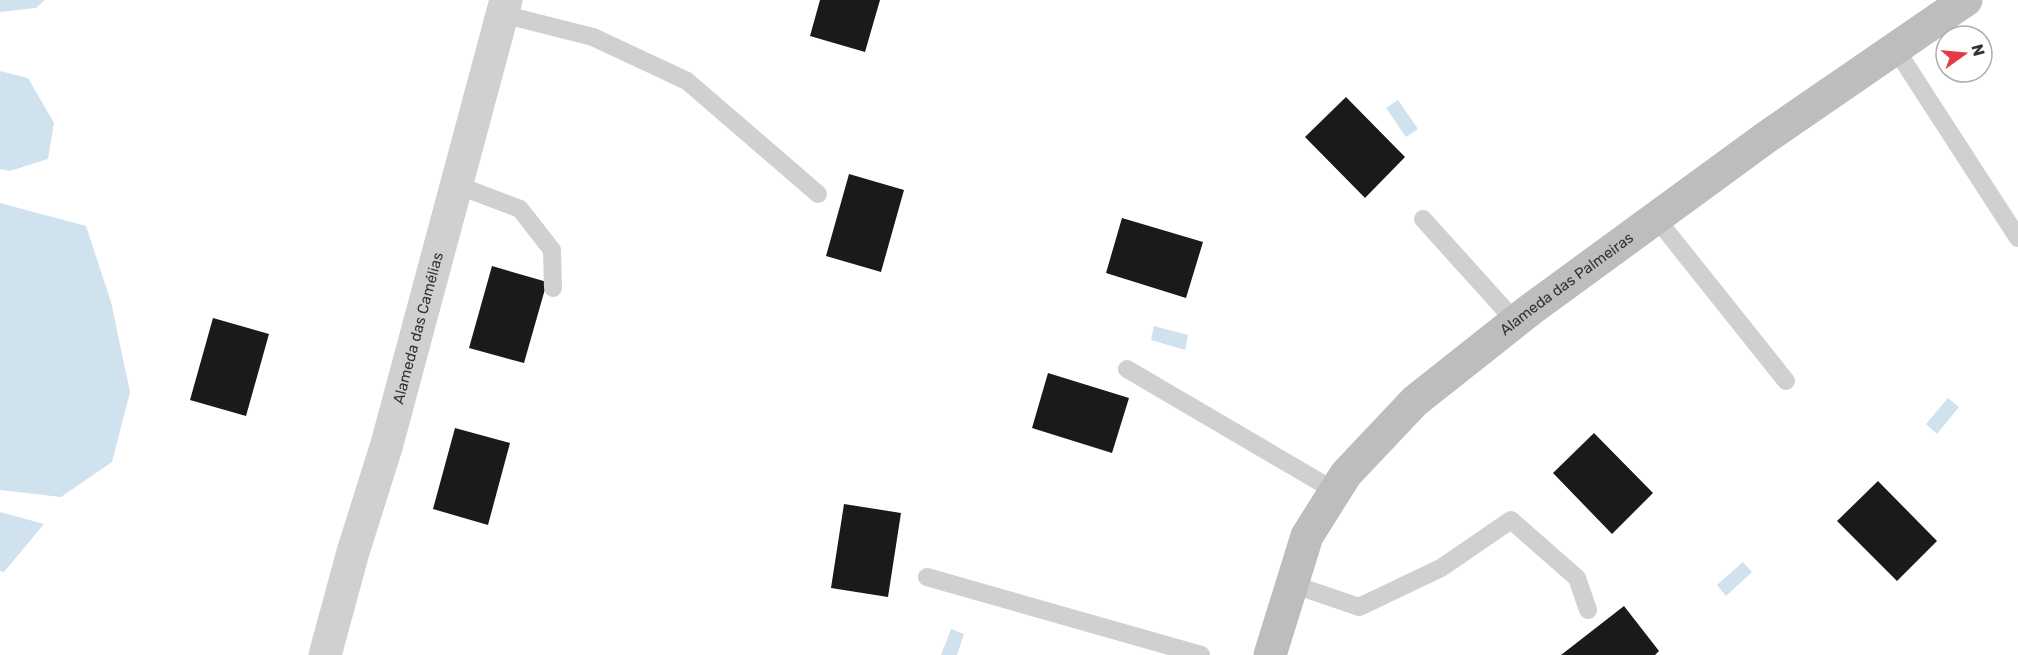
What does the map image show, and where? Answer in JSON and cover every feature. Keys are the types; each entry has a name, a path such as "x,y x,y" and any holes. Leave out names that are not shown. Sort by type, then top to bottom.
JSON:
{"street":[{"name":"Alameda das Palmeiras","path":"1270,655 1307,536 1346,474 1415,401 1515,321 1656,218 1966,0"},
{"name":"Alameda das Camélias","path":"325,655 353,552 387,444 504,7"}],"lane":[{"path":"504,7 592,37 687,81 818,194"},
{"path":"1895,48 2018,238"},
{"path":"457,185 520,209 552,250 553,288"},
{"path":"1656,218 1786,381"},
{"path":"1423,219 1515,321"},
{"path":"1127,369 1335,491"},
{"path":"1292,584 1359,607 1441,568 1510,520 1577,578 1588,610"},
{"path":"927,577 1201,655"}],"water":[{"path":"0,0 45,0 36,8 0,12"},
{"path":"0,71 28,78 54,123 48,159 10,171 0,169"},
{"path":"1398,100 1418,129 1406,137 1386,108"},
{"path":"0,203 86,226 111,302 130,392 112,462 61,497 0,490"},
{"path":"1154,326 1188,335 1185,350 1151,340"},
{"path":"1948,398 1959,407 1937,434 1926,424"},
{"path":"0,512 44,524 4,572 0,571"},
{"path":"1743,562 1752,572 1726,596 1717,585"},
{"path":"951,629 964,634 957,655 941,655"}],"building":[{"path":"820,0 880,0 865,52 810,36"},
{"path":"1346,97 1405,157 1365,198 1305,137"},
{"path":"849,174 904,190 881,272 826,256"},
{"path":"1122,218 1203,242 1186,298 1106,273"},
{"path":"492,266 547,282 524,363 469,348"},
{"path":"213,318 269,334 246,416 190,400"},
{"path":"1048,373 1129,398 1112,453 1032,428"},
{"path":"455,428 510,443 488,525 433,509"},
{"path":"1594,433 1653,493 1612,534 1553,473"},
{"path":"1878,481 1937,541 1897,581 1837,521"},
{"path":"844,504 901,513 888,597 831,588"},
{"path":"1624,606 1659,651 1655,655 1561,655"}]}
